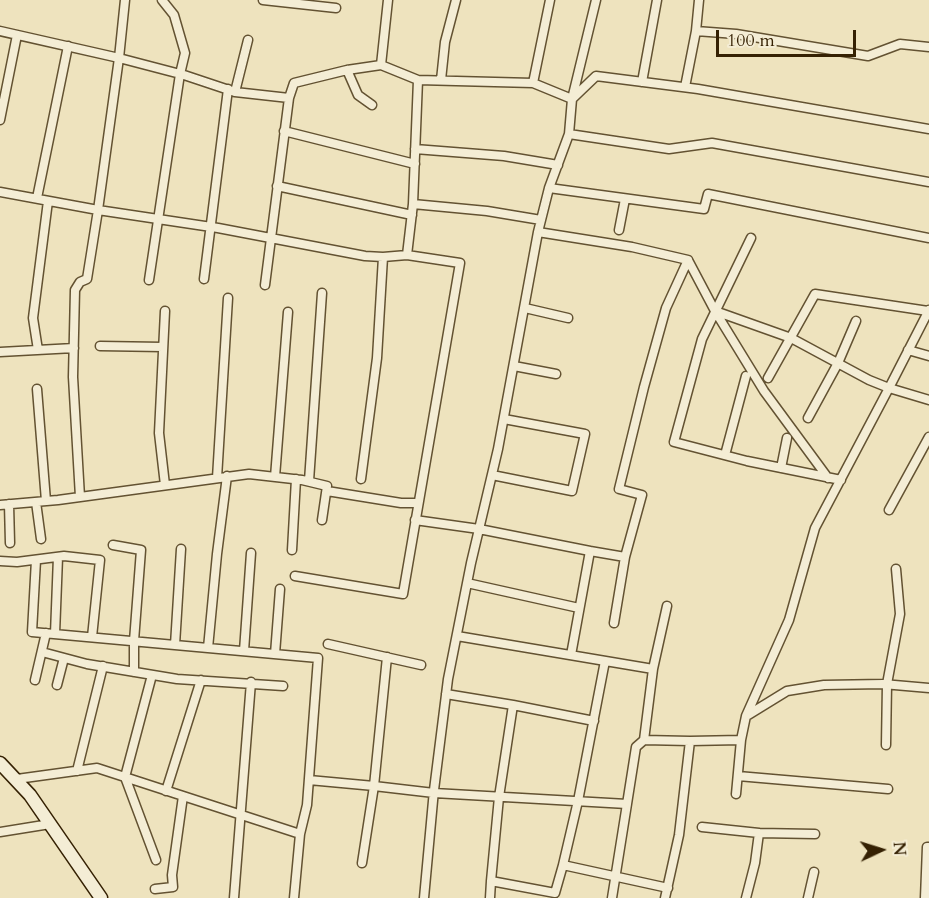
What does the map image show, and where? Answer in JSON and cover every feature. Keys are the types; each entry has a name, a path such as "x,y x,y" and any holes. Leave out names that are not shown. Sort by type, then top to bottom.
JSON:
{"main road":[{"path":"0,763 17,779 101,898"}],"street":[{"path":"80,497 73,377 75,290 80,282 87,279 119,58 125,0"},
{"path":"149,280 185,53 174,15 162,0"},
{"path":"263,0 336,8"},
{"path":"381,65 388,0"},
{"path":"441,80 445,42 456,0"},
{"path":"534,83 550,0"},
{"path":"424,898 446,694 467,583 504,419 538,232 549,188 569,134 572,99 596,0"},
{"path":"642,82 657,0"},
{"path":"685,87 696,31 699,0"},
{"path":"0,31 119,58 180,74 231,91 289,98"},
{"path":"696,31 736,34 868,56 900,44 929,47"},
{"path":"0,120 3,89 17,35"},
{"path":"204,279 231,91 248,39"},
{"path":"37,198 68,46"},
{"path":"265,285 284,131 289,98 294,83 347,70 381,65 418,80 534,83 572,99"},
{"path":"347,70 358,95 372,105"},
{"path":"572,99 596,76 685,87 929,129"},
{"path":"407,255 413,204 418,80"},
{"path":"284,131 415,164"},
{"path":"569,134 669,149 712,143 929,182"},
{"path":"415,149 504,156 558,165"},
{"path":"277,186 412,215"},
{"path":"549,188 704,209 708,194 929,238"},
{"path":"0,192 366,256 383,258 407,255 460,262 403,594 295,576"},
{"path":"619,230 625,199"},
{"path":"38,350 33,318 48,201"},
{"path":"413,204 487,211 541,220"},
{"path":"538,232 632,247 688,260 715,311 764,391 828,478"},
{"path":"751,238 702,339 674,442 841,480"},
{"path":"361,479 377,358 383,258"},
{"path":"614,623 625,557 642,495 619,489 666,308 688,260"},
{"path":"309,481 322,293"},
{"path":"736,794 741,740 746,716 789,620 815,528 929,310 815,294 768,378"},
{"path":"208,648 222,477 228,298"},
{"path":"525,308 568,318"},
{"path":"165,310 159,433 165,485"},
{"path":"715,311 791,338 869,380 929,400"},
{"path":"275,477 288,312"},
{"path":"808,418 838,363 856,321"},
{"path":"100,346 163,346"},
{"path":"0,352 74,348"},
{"path":"908,350 929,356"},
{"path":"514,366 556,374"},
{"path":"725,455 746,376"},
{"path":"37,389 46,501"},
{"path":"492,475 572,490 585,434 504,419"},
{"path":"889,510 929,437"},
{"path":"781,468 787,438"},
{"path":"10,543 5,505 249,474 309,481 327,486 322,520"},
{"path":"292,550 296,479"},
{"path":"327,491 418,503"},
{"path":"36,502 42,539"},
{"path":"415,520 625,557"},
{"path":"113,545 141,550 134,672"},
{"path":"175,645 181,549"},
{"path":"571,655 590,551"},
{"path":"244,651 251,553"},
{"path":"0,561 17,562 57,557 100,560 92,638"},
{"path":"35,680 42,652 50,634 57,557"},
{"path":"36,560 32,632 318,658 307,805 300,834 294,898"},
{"path":"886,745 887,684 900,615 896,569"},
{"path":"467,583 579,608"},
{"path":"275,654 280,589"},
{"path":"612,898 636,747 644,740 653,669 667,606"},
{"path":"457,636 653,669"},
{"path":"328,644 421,664"},
{"path":"42,652 152,675 283,686"},
{"path":"362,863 374,786 387,657"},
{"path":"57,685 64,658"},
{"path":"491,881 554,896 578,801 605,661"},
{"path":"77,771 103,666"},
{"path":"152,675 125,777 156,860"},
{"path":"166,791 201,680"},
{"path":"234,898 251,682"},
{"path":"746,716 787,691 824,685 887,684 929,688"},
{"path":"446,694 594,721"},
{"path":"490,898 499,797 513,705"},
{"path":"644,740 741,740"},
{"path":"665,898 679,835 690,741"},
{"path":"17,779 97,768 300,834"},
{"path":"738,776 888,789"},
{"path":"309,780 434,793 627,804"},
{"path":"155,889 173,887 172,875 183,796"},
{"path":"0,832 50,824"},
{"path":"702,827 759,833 815,834"},
{"path":"746,898 755,863 759,833"},
{"path":"925,898 927,847 929,847"},
{"path":"563,865 668,888"},
{"path":"808,898 814,872"}]}
